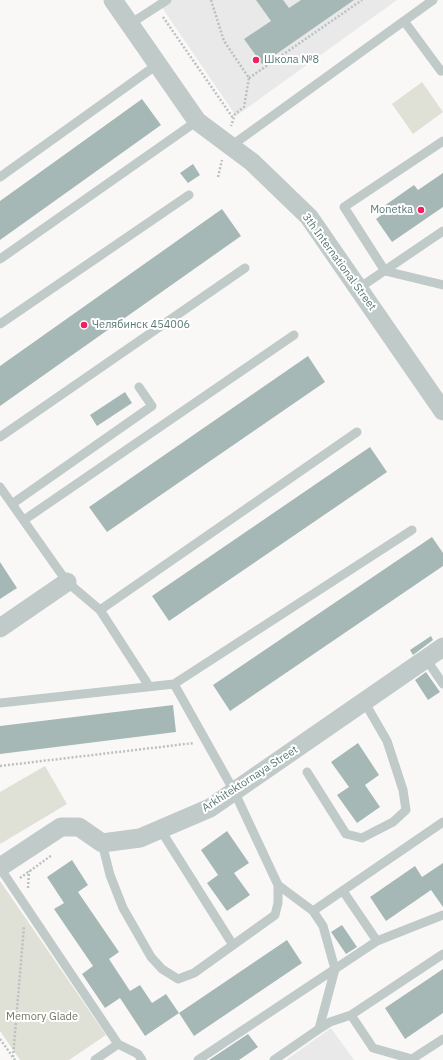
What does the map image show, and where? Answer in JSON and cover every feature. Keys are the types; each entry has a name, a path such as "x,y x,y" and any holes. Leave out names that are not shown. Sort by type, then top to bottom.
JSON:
{"street":[{"name":"3th International Street","path":"113,0 198,121 252,162 310,217 443,411"},
{"path":"0,628 67,582"},
{"name":"Arkhitektornaya Street","path":"102,843 140,838 210,808 365,703 443,647"},
{"path":"0,867 61,827 79,827 102,843"}],"lane":[{"path":"130,24 167,0"},
{"path":"231,146 433,0"},
{"path":"404,21 441,71 443,70"},
{"path":"0,177 158,64"},
{"path":"0,258 198,121"},
{"path":"443,141 344,207 385,270 443,285"},
{"path":"0,324 189,195"},
{"path":"359,288 443,231"},
{"path":"0,437 245,268"},
{"path":"24,520 294,335"},
{"path":"12,504 152,406 139,387"},
{"path":"100,610 357,432"},
{"path":"0,487 67,582 100,610 150,686"},
{"path":"0,703 174,684 412,530"},
{"path":"426,659 443,684"},
{"path":"102,843 110,875 123,908 151,957 162,969 178,979 194,973 274,915 278,903 278,885 234,791 174,684"},
{"path":"307,772 346,834 362,838 393,822 406,810 403,790 386,741 365,703"},
{"path":"313,911 443,822"},
{"path":"160,829 233,945"},
{"path":"0,867 10,885 118,1044 138,1054 142,1060"},
{"path":"278,885 313,911 323,926 335,969 320,1029"},
{"path":"343,891 377,941"},
{"path":"198,1060 377,941 443,915"},
{"path":"274,1060 330,1022 351,1015 443,954"},
{"path":"351,1015 373,1048 412,1059 443,1040"},
{"path":"95,1060 118,1044"}],"path":[{"path":"211,0 224,41 249,78 362,0"},
{"path":"156,7 233,118"},
{"path":"0,766 207,742"},
{"path":"10,885 54,854"},
{"path":"14,1059 29,871"},
{"path":"0,1039 14,1059"}],"shaded area":[{"name":"Школа №8","path":"157,0 397,0 236,116"},
{"path":"331,1028 354,1060 286,1060"}],"green space":[{"path":"422,82 443,112 413,134 392,104"},
{"path":"45,766 67,804 0,844 0,792"},
{"name":"Memory Glade","path":"0,881 106,1035 69,1060 20,1060 0,1031"}],"building":[{"path":"256,0 283,0 289,8 301,0 354,0 262,64 244,39 271,21"},
{"path":"142,99 161,125 0,240 0,201"},
{"path":"193,164 200,175 188,183 180,173"},
{"path":"443,173 443,207 392,242 376,219 387,211 384,206 414,185 418,190"},
{"path":"222,209 241,236 0,406 0,366"},
{"path":"308,356 325,382 107,532 89,507"},
{"path":"125,392 132,403 97,426 90,415"},
{"path":"370,447 387,472 169,621 152,596"},
{"path":"432,537 443,553 443,566 230,711 213,685"},
{"path":"0,562 17,588 0,599"},
{"path":"431,636 433,640 413,655 410,650"},
{"path":"426,672 440,692 428,700 415,680"},
{"path":"173,705 176,732 0,754 0,726"},
{"path":"358,743 379,775 365,785 380,807 357,823 337,795 349,787 331,762"},
{"path":"227,831 249,863 234,873 250,895 227,911 207,883 218,875 201,850"},
{"path":"72,860 88,885 78,892 119,952 109,959 130,991 140,985 152,1003 166,994 179,1013 145,1036 120,998 105,1008 82,974 93,966 54,909 64,903 47,877"},
{"path":"443,863 443,907 431,890 386,921 370,897 415,866 422,877"},
{"path":"342,925 357,947 346,954 331,932"},
{"path":"287,940 302,963 194,1036 179,1013"},
{"path":"443,969 443,1013 405,1039 385,1008"},
{"path":"248,1034 258,1047 239,1060 209,1060"}],"place":[{"name":"Школа №8","path":"256,60"},
{"name":"Monetka","path":"421,210"},
{"name":"Челябинск 454006","path":"84,325"}]}
